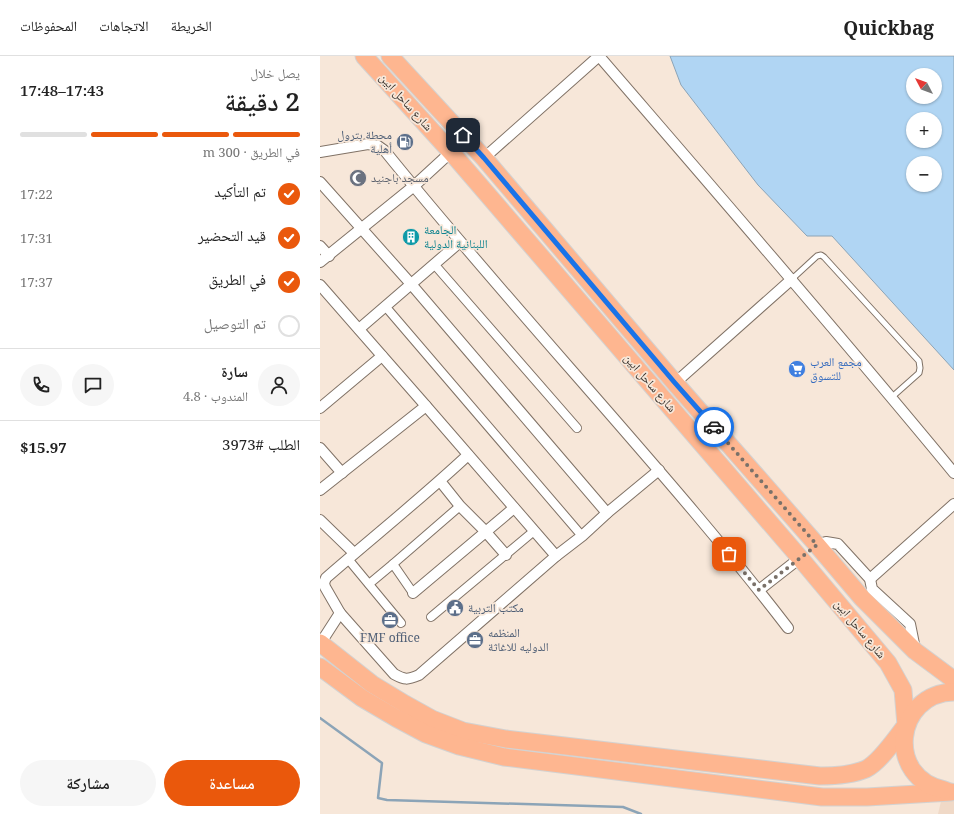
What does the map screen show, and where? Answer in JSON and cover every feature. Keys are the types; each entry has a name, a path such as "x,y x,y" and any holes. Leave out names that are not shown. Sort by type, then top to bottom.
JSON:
{"highway":[{"name":"شارع ساحل ابين","path":"364,56 451,152 800,558 888,663 903,690 906,726"},
{"name":"شارع ساحل ابين","path":"390,56 484,158 675,383 862,598 915,650 954,680"},
{"path":"800,558 817,545"},
{"path":"320,644 372,684 405,704 432,719 464,731 506,739 820,776 836,776 853,773 866,768 878,760 906,726 913,712 924,702 938,695 954,692"},
{"path":"320,667 362,698 426,734 459,746 504,757 822,797 953,791"},
{"path":"906,726 904,748 912,770 923,781 936,789 953,791"}],"street":[{"path":"484,158 599,56 792,279 954,473"},
{"path":"320,152 368,144 378,146 385,151 460,242 659,470 759,590 788,628"},
{"path":"320,262 414,186 451,152"},
{"path":"320,182 411,284 608,513"},
{"path":"359,329 460,242"},
{"path":"320,246 328,256"},
{"path":"434,264 577,428"},
{"path":"675,383 792,279"},
{"path":"320,285 556,556"},
{"path":"385,306 582,536"},
{"path":"320,408 382,356"},
{"path":"320,490 426,406"},
{"path":"320,448 342,473"},
{"path":"468,456 326,578 324,583 340,613 394,674 409,680 419,675 556,556 582,536 659,470"},
{"path":"440,481 460,506 506,555"},
{"path":"870,579 954,504"},
{"path":"369,584 460,506"},
{"path":"393,564 413,593 514,508"},
{"path":"320,520 351,556 369,584 401,624"},
{"path":"431,617 534,531"},
{"path":"817,545 826,542 838,544 870,579 872,589 910,624 915,650"},
{"path":"759,590 800,558"},
{"path":"320,644 340,613"}],"lane":[{"path":"792,279 817,256 820,255 824,257 919,361 919,373 892,397"}],"shaded area":[{"path":"943,793 954,795 954,814 938,814"}],"water":[{"path":"670,56 954,56 954,370 832,236 807,236 758,185 681,85"}],"waterway":[{"path":"320,718 382,763 378,798 387,800 623,807 641,814"}],"way so far":[{"path":"714,427 817,545 759,590 729,554"}],"place":[{"name":"محطة بترول أهلية","path":"405,142"},
{"name":"مسجد باجنيد","path":"358,178"},
{"name":"الجامعة اللبنانية الدولية","path":"411,237"},
{"name":"مجمع العرب للتسوق","path":"797,369"},
{"name":"مكتب التربية","path":"455,608"},
{"name":"FMF office","path":"390,620"},
{"name":"المنظمه الدوليه للاغاثة","path":"475,640"}],"route":[{"path":"463,135 714,427"}]}
